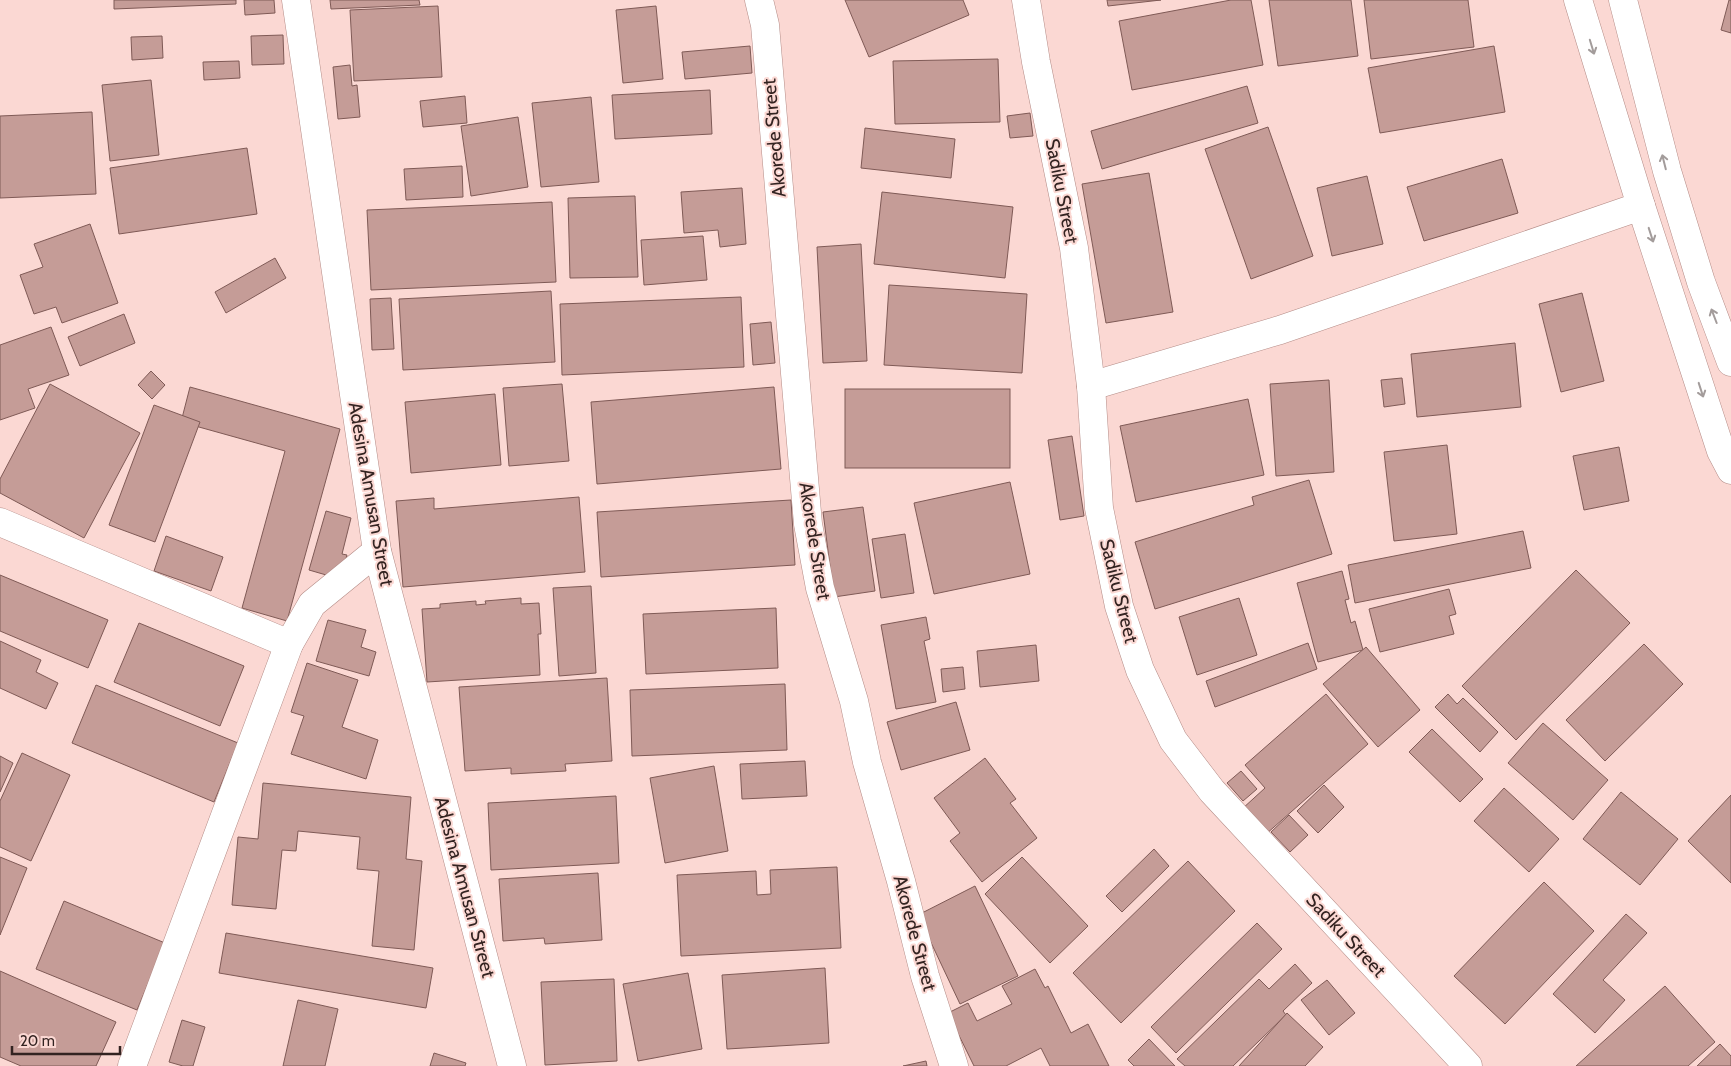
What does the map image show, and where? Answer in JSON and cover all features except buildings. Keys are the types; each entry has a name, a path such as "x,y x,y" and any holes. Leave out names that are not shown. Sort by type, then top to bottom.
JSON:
{"street":[{"name":"Adesina Amusan Street","path":"296,0 377,551 512,1066"},
{"name":"Akorede Street","path":"759,0 765,25 808,524 820,588 854,701 867,762 901,881 925,976 954,1066"},
{"name":"Sadiku Street","path":"1026,0 1036,62 1074,248 1091,386 1099,508 1119,606 1140,670 1173,740 1212,791 1468,1066"},
{"path":"1578,0 1641,206 1721,451 1731,470"},
{"path":"1623,0 1666,171 1701,282 1731,362"},
{"path":"1091,386 1280,330 1641,206"},
{"path":"0,522 289,644"},
{"path":"132,1066 289,644 312,604 377,551"}]}
